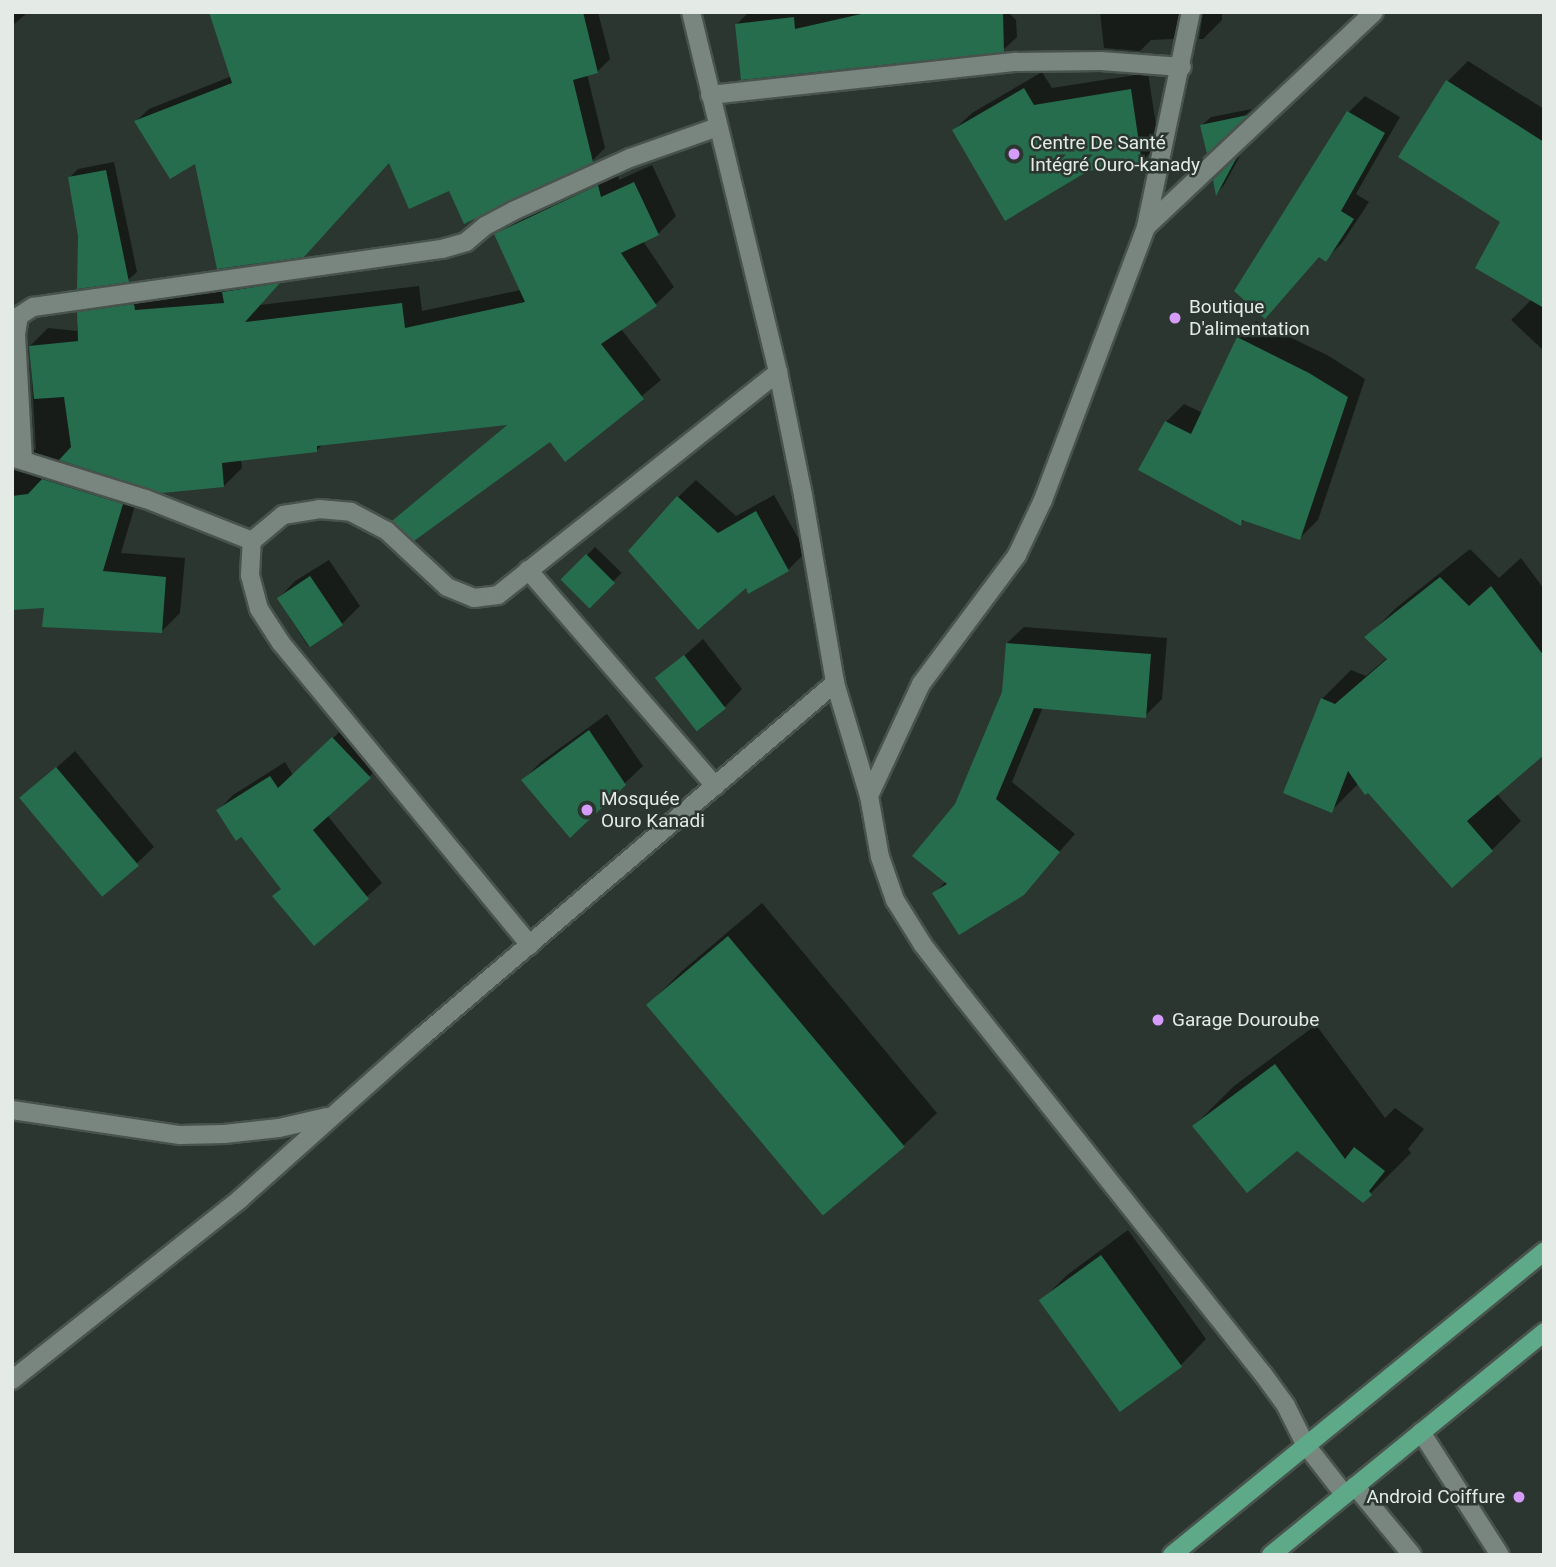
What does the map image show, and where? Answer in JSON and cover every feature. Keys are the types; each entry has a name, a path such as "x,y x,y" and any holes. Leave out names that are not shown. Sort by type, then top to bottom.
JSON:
{"main road":[{"path":"1172,1555 1544,1252"},
{"path":"1271,1555 1544,1332"}],"street":[{"path":"691,12 718,127 738,197 778,372 803,495 835,683 869,796 880,857 895,900 923,945 1263,1374 1286,1406 1305,1444 1412,1555"},
{"path":"869,796 920,684 1017,555 1043,499 1146,228 1182,67 1191,12"},
{"path":"1146,228 1374,12"},
{"path":"710,95 1016,62 1101,61 1182,67"},
{"path":"252,541 146,499 18,459 16,334 19,316 33,307 442,249 466,243 485,226 513,211 630,158 718,127"},
{"path":"530,945 281,643 259,610 250,575 252,541 283,514 319,509 351,512 387,531 447,587 474,598 498,595 778,372"},
{"path":"528,570 715,786"},
{"path":"12,1380 240,1199 331,1116 835,683"},
{"path":"12,1110 180,1135 224,1134 279,1128 331,1116"},
{"path":"1421,1432 1500,1555"}],"building":[{"path":"209,12 583,12 598,73 573,80 593,162 464,224 449,191 409,209 389,163 304,257 217,269 195,164 170,179 134,121 232,83"},
{"path":"870,12 1003,12 1004,52 741,80 735,24 794,17 795,29"},
{"path":"1446,80 1544,142 1544,308 1475,268 1500,222 1398,157"},
{"path":"1024,88 1034,105 1131,89 1142,163 1088,171 1005,221 952,130"},
{"path":"1347,111 1385,133 1341,211 1354,219 1326,262 1319,257 1265,319 1234,291"},
{"path":"1248,115 1207,154 1200,125"},
{"path":"1237,157 1216,196 1213,180"},
{"path":"106,170 129,282 77,289 78,236 68,177"},
{"path":"634,182 659,235 621,253 657,306 601,344 644,399 565,462 550,442 414,541 392,521 507,425 317,446 317,452 222,463 224,487 162,493 59,460 71,447 64,397 34,399 29,346 78,341 77,312 134,304 135,310 224,303 222,292 280,283 245,322 402,303 405,328 525,302 494,234 598,185 601,197"},
{"path":"1237,337 1309,373 1348,397 1300,540 1242,520 1241,526 1138,470 1165,421 1191,434"},
{"path":"42,479 123,504 103,571 166,577 162,633 42,627 44,608 12,610 12,496 28,494"},
{"path":"677,496 718,533 756,511 789,571 748,594 746,588 698,630 628,551"},
{"path":"586,554 615,583 590,608 561,579"},
{"path":"310,576 343,625 310,647 277,598"},
{"path":"1440,577 1469,606 1491,586 1544,656 1544,755 1467,821 1493,851 1452,888 1368,793 1365,795 1348,771 1332,813 1283,793 1321,698 1335,704 1387,659 1364,637"},
{"path":"1006,643 1151,654 1146,718 1034,708 996,799 1060,852 1024,895 959,935 932,893 947,884 912,856 955,804 1002,692"},
{"path":"684,655 726,709 697,731 655,678"},
{"path":"589,730 626,785 570,838 521,780"},
{"path":"332,737 371,778 313,830 369,899 314,946 272,896 281,889 241,837 236,841 216,810 270,776 278,788"},
{"path":"56,767 139,866 102,897 19,798"},
{"path":"728,936 905,1147 823,1215 646,1005"},
{"path":"1275,1064 1345,1159 1354,1147 1385,1171 1369,1191 1372,1195 1363,1203 1297,1151 1247,1193 1192,1126"},
{"path":"1101,1255 1182,1367 1120,1412 1039,1300"}],"place":[{"name":"Centre De Santé Intégré Ouro-kanady","path":"1014,154"},
{"name":"Boutique D'alimentation","path":"1175,318"},
{"name":"Mosquée Ouro Kanadi","path":"587,810"},
{"name":"Garage Douroube","path":"1158,1020"},
{"name":"Android Coiffure","path":"1519,1497"}]}
